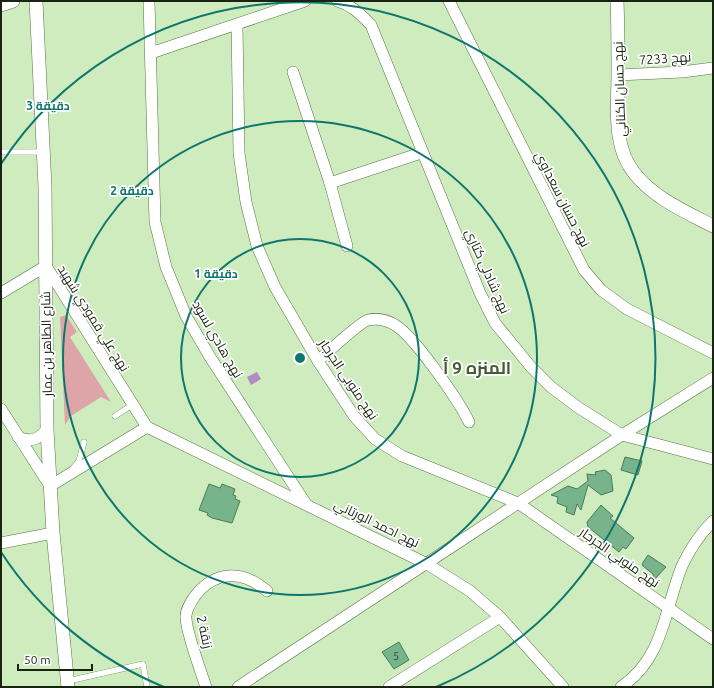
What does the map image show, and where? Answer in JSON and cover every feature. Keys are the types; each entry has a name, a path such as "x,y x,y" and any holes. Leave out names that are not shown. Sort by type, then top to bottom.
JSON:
{"street":[{"path":"1,6 13,1"},
{"name":"شارع الطاهر بن عمار","path":"36,1 43,152 46,266 47,430 53,533 67,684"},
{"name":"نهج هادي لسود","path":"149,1 151,53 151,143 155,222 166,267 186,316 210,358 307,505"},
{"path":"151,53 305,1"},
{"name":"نهج شادلي كتاري","path":"337,1 358,11 371,25 480,293 495,323 531,367 552,387 579,408 622,435 713,459"},
{"name":"نهج حسان سعداوي","path":"449,1 584,270 601,290 627,309 713,353"},
{"name":"نهج حسان الكناني","path":"617,1 620,142 628,165 644,183 663,198 713,226"},
{"name":"نهج منوبي الجرجار","path":"236,24 239,153 246,202 257,246 275,287 318,361 354,416 374,439 402,456 518,503 713,639"},
{"name":"نهج 7233","path":"618,75 682,72 713,68"},
{"path":"292,72 330,183 347,246"},
{"path":"330,183 422,153"},
{"name":"نهج علي قمودي شهيد","path":"1,293 46,266 132,405 148,427"},
{"path":"318,361 367,320 380,319 395,325 413,342 461,405 469,422"},
{"path":"238,687 622,435 713,378"},
{"path":"1,409 50,486 148,427"},
{"name":"نهج احمد الورتاني","path":"148,427 427,564 470,591 500,617 564,687"},
{"path":"18,437 26,441 34,440 47,430"},
{"path":"621,687 642,669 653,653 682,567 691,548 713,521"},
{"path":"1,543 53,533"},
{"name":"زنقة 2","path":"206,687 188,630 186,616 190,603 200,590 211,580 226,576 241,576 256,582 266,591"},
{"path":"389,687 500,617"}],"lane":[{"path":"1,152 43,152"},
{"path":"116,416 132,405"},
{"path":"69,474 79,461 84,442"},
{"path":"67,684 143,664 147,687"}],"shaded area":[{"path":"66,315 77,332 70,337 111,402 101,397 71,416 65,425 60,317"},
{"path":"257,372 261,379 251,385 247,377"}],"building":[{"path":"625,457 642,461 638,475 621,470"},
{"path":"605,470 611,475 613,491 601,495 588,485 581,510 577,504 574,515 566,512 567,507 557,503 558,497 551,495 568,486 577,489 588,481 587,474 596,475 595,472"},
{"path":"209,484 220,488 222,484 235,489 233,495 236,496 235,499 240,501 232,523 212,518 207,515 208,513 199,510"},
{"path":"601,505 613,516 610,518 634,538 626,549 623,547 619,552 588,527 587,522"},
{"path":"648,555 666,567 654,580 653,574 642,564"},
{"path":"399,642 409,660 394,669 382,652"}],"district":[{"name":"المنزه 9 أ","path":"477,368"}]}
